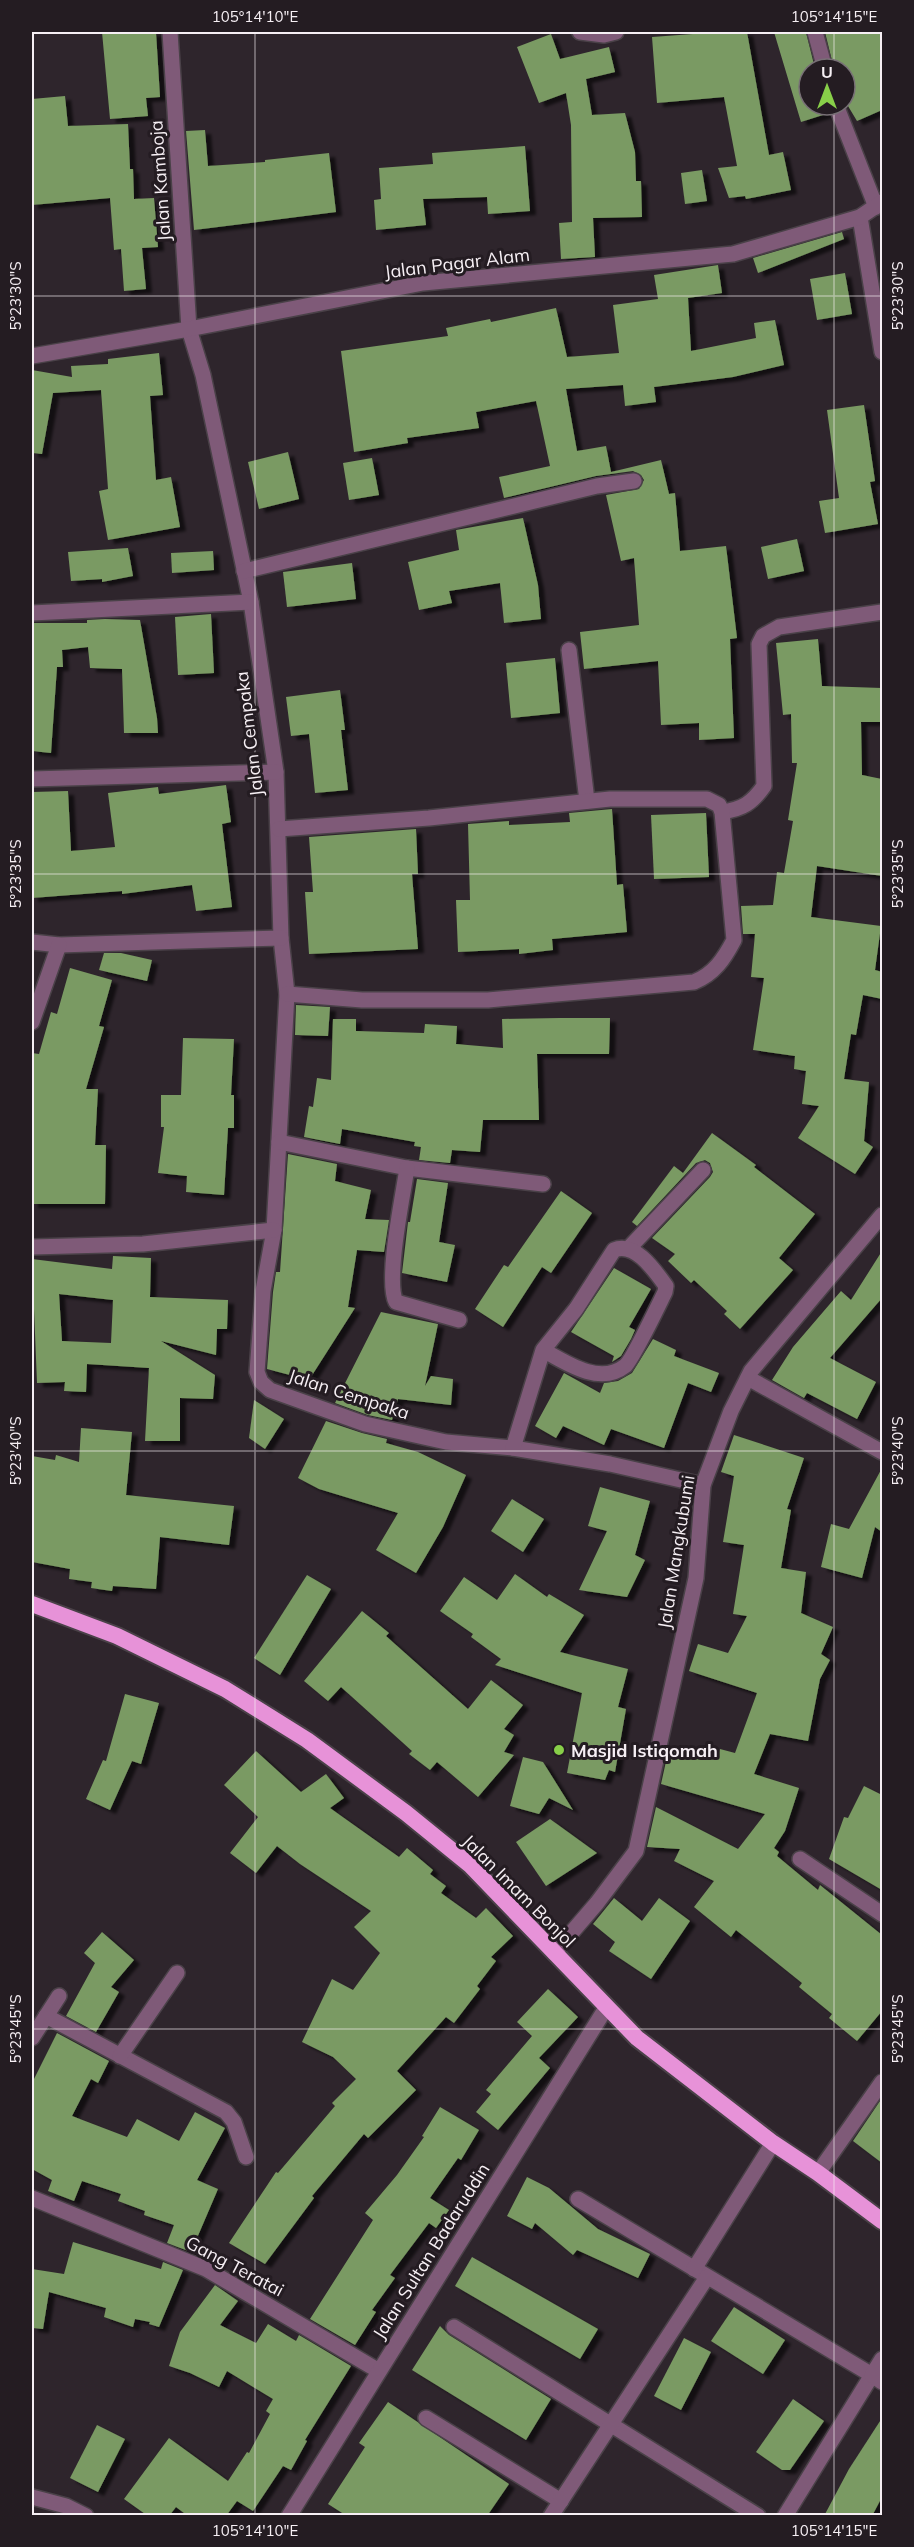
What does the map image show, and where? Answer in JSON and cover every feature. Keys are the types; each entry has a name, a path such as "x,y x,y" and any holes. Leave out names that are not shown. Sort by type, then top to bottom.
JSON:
{"highway":[{"name":"Jalan Imam Bonjol","path":"32,1604 117,1636 225,1689 307,1740 406,1813 470,1865 637,2038 773,2143 882,2221"}],"street":[{"name":"Jalan Kamboja","path":"170,32 189,329"},
{"path":"580,32 604,35 616,32"},
{"path":"814,32 821,57"},
{"path":"841,117 879,204"},
{"name":"Jalan Pagar Alam","path":"32,356 189,329 423,283 733,254 860,218 879,204"},
{"path":"860,218 882,352"},
{"name":"Jalan Cempaka","path":"189,329 203,375 251,602 276,772 281,938 287,994 273,1230 263,1290 257,1372 270,1390 365,1424 446,1442 513,1448 610,1464 703,1485"},
{"path":"243,571 597,486 634,481"},
{"path":"32,613 251,602"},
{"path":"722,812 738,810 753,802 764,786 759,644 763,636 778,627 882,612"},
{"path":"568,650 587,801"},
{"path":"32,779 276,772"},
{"path":"279,829 429,818 587,801 707,799 719,805 722,812 734,940 725,958 700,980 488,1000 362,1000 287,994"},
{"path":"32,942 59,945 281,938"},
{"path":"32,1022 59,945"},
{"path":"279,1142 407,1168 543,1185"},
{"path":"407,1168 392,1280 394,1298 396,1302 459,1320"},
{"path":"629,1248 703,1170"},
{"name":"Jalan Mangkubumi","path":"554,1953 636,1851 696,1578 703,1485 731,1411 752,1371 882,1215"},
{"path":"32,1247 144,1244 273,1230"},
{"path":"513,1448 543,1350 576,1309 614,1250 619,1247 629,1248 651,1266 666,1286 627,1366 598,1374 581,1370 543,1350"},
{"path":"748,1378 882,1452"},
{"path":"800,1859 882,1914"},
{"path":"120,2055 177,1973"},
{"path":"32,2038 59,1996"},
{"name":"Jalan Sultan Badaruddin","path":"289,2516 606,2008"},
{"path":"46,2016 226,2112 234,2122 246,2157"},
{"path":"818,2173 882,2082"},
{"path":"551,2516 700,2273 773,2143"},
{"name":"Gang Teratai","path":"32,2198 206,2269 379,2371"},
{"path":"578,2199 877,2378"},
{"path":"454,2327 758,2516"},
{"path":"785,2516 877,2378 882,2359"},
{"path":"426,2418 561,2501"},
{"path":"32,2497 66,2506 86,2516"}],"building":[{"path":"102,32 156,32 160,97 146,98 148,116 110,119"},
{"path":"747,32 769,155 783,152 791,190 746,199 745,196 729,198 718,168 737,166 724,97 657,103 652,37"},
{"path":"774,32 806,32 812,57 797,57 797,109"},
{"path":"825,32 882,32 882,110 857,121 855,117 857,117 857,57 831,57"},
{"path":"551,34 560,59 609,47 615,72 586,79 592,115 625,113 635,152 636,181 641,181 642,217 593,218 595,257 561,259 559,223 572,222 571,125 566,93 539,103 517,47"},
{"path":"65,96 68,126 128,124 134,199 154,198 158,247 142,248 146,289 124,291 121,249 114,250 110,198 32,205 32,99"},
{"path":"800,117 817,117 801,122"},
{"path":"205,130 208,166 265,162 265,160 329,153 336,212 194,230 186,131"},
{"path":"525,146 530,211 488,214 487,197 423,199 426,225 376,230 374,200 381,199 379,168 433,164 432,153"},
{"path":"702,170 707,201 685,204 681,173"},
{"path":"842,232 844,239 758,273 753,258"},
{"path":"718,265 722,293 688,298 691,351 756,338 754,323 775,320 784,365 733,377 654,387 656,402 625,406 623,385 566,389 577,451 606,446 611,472 661,460 669,494 675,493 680,551 726,546 737,638 730,639 734,738 699,740 699,723 661,725 658,661 584,669 580,632 639,625 634,558 621,561 606,495 639,489 644,480 641,475 633,471 596,476 504,498 499,477 550,466 536,401 476,412 479,428 407,438 408,443 354,452 341,351 448,336 446,328 490,319 491,322 556,308 567,357 619,353 613,305 658,299 654,275"},
{"path":"845,273 852,314 817,320 810,279"},
{"path":"159,353 163,395 150,396 156,480 171,477 180,527 108,540 99,491 108,489 101,390 53,393 42,454 32,453 32,370 72,377 71,366 108,364 108,359"},
{"path":"864,405 875,481 870,482 878,524 825,533 819,501 839,498 827,410"},
{"path":"288,452 299,499 259,509 248,462"},
{"path":"372,458 379,495 349,500 343,463"},
{"path":"523,518 538,585 541,619 504,623 500,583 449,591 452,603 419,610 408,562 459,550 456,530"},
{"path":"797,539 804,571 768,579 761,547"},
{"path":"128,548 133,576 102,582 102,579 71,581 68,552"},
{"path":"213,551 214,570 172,573 171,553"},
{"path":"352,563 356,599 287,607 283,572"},
{"path":"211,614 214,673 178,675 175,617"},
{"path":"87,620 140,620 158,733 124,733 122,669 90,668 88,647 62,650 63,667 57,667 51,753 32,751 32,623 87,623"},
{"path":"818,639 822,686 882,688 882,722 861,722 862,775 882,779 882,876 817,866 811,917 881,926 875,970 882,972 882,999 863,995 856,1035 851,1034 844,1079 869,1082 864,1141 873,1147 855,1174 798,1138 819,1106 802,1104 806,1071 794,1069 795,1056 753,1050 764,978 751,977 755,934 743,934 741,906 773,905 777,872 784,873 793,821 788,820 797,763 792,763 791,714 783,715 776,643"},
{"path":"555,658 560,713 511,718 506,663"},
{"path":"340,690 345,730 341,730 348,790 315,793 309,734 291,736 286,697"},
{"path":"226,785 231,822 222,824 232,907 196,911 192,885 122,894 122,891 32,898 32,792 68,791 71,851 115,847 108,793 158,787 159,794"},
{"path":"612,809 617,885 623,884 627,932 552,939 553,950 519,954 519,949 458,952 456,900 470,900 468,824 509,821 509,825 570,822 569,813"},
{"path":"706,813 709,877 654,879 651,815"},
{"path":"416,829 418,874 412,874 418,949 309,954 305,892 313,892 309,837"},
{"path":"104,953 121,953 152,960 147,981 99,970"},
{"path":"70,968 112,980 99,1026 104,1027 86,1089 98,1089 95,1145 106,1145 105,1204 32,1204 34,1074 32,1073 32,1053 39,1054 51,1012 57,1014"},
{"path":"296,1005 330,1007 328,1036 295,1035"},
{"path":"610,1018 609,1054 537,1054 539,1120 483,1120 480,1152 452,1150 450,1163 419,1160 421,1147 414,1146 415,1142 342,1129 340,1144 304,1137 309,1106 313,1107 317,1078 331,1080 333,1019 356,1019 356,1031 424,1033 425,1024 457,1026 456,1044 503,1048 502,1019"},
{"path":"183,1038 234,1039 231,1095 234,1095 234,1128 228,1128 224,1195 186,1192 187,1176 158,1173 164,1127 161,1127 161,1095 181,1095"},
{"path":"712,1133 756,1165 754,1167 815,1214 779,1258 793,1270 740,1329 724,1314 727,1311 694,1280 691,1283 668,1261 675,1254 652,1238 710,1177 713,1172 710,1163 705,1160 696,1163 637,1226 632,1222 674,1166 683,1173"},
{"path":"288,1154 337,1164 335,1181 371,1190 365,1219 389,1220 384,1252 357,1250 348,1307 355,1308 309,1380 267,1369 273,1292 276,1272 280,1272"},
{"path":"417,1179 448,1183 439,1242 455,1245 447,1282 402,1273 408,1222 410,1222"},
{"path":"561,1191 592,1213 551,1273 542,1267 503,1327 475,1309 504,1265 508,1267"},
{"path":"882,1251 882,1298 830,1358 876,1382 857,1419 807,1393 804,1398 772,1380 793,1347 841,1291 851,1300"},
{"path":"113,1256 151,1258 150,1297 228,1300 227,1329 217,1329 216,1355 161,1341 215,1375 213,1399 180,1398 180,1441 145,1441 149,1368 87,1364 86,1392 64,1391 65,1382 37,1383 32,1259 112,1269","holes":["59,1294 113,1300 111,1343 62,1341"]},
{"path":"614,1268 651,1289 629,1327 635,1330 631,1339 621,1356 612,1362 614,1356 571,1332"},
{"path":"381,1312 438,1324 425,1386 431,1376 453,1379 451,1405 398,1399 392,1420 368,1415 335,1403"},
{"path":"653,1339 676,1350 674,1356 719,1373 711,1392 688,1383 664,1448 611,1429 604,1445 563,1426 556,1438 535,1426 564,1373 600,1393 604,1383 618,1381 632,1373"},
{"path":"254,1400 284,1419 265,1449 249,1438"},
{"path":"326,1421 387,1439 386,1443 418,1452 466,1475 443,1527 416,1573 376,1550 398,1513 319,1489 298,1478"},
{"path":"81,1428 132,1432 126,1495 234,1506 229,1545 160,1537 156,1589 113,1586 112,1591 91,1588 92,1582 69,1579 70,1569 32,1562 32,1456 55,1460 56,1455 79,1462"},
{"path":"734,1435 804,1458 787,1509 791,1510 781,1568 806,1572 801,1613 833,1627 821,1654 830,1660 820,1679 808,1741 770,1734 754,1774 799,1788 785,1831 774,1848 779,1852 777,1856 818,1890 820,1885 882,1935 882,2011 857,2041 829,2018 832,2014 799,1987 802,1983 736,1930 731,1937 694,1907 714,1881 674,1861 680,1849 647,1847 656,1807 738,1849 765,1814 661,1784 669,1748 718,1755 720,1749 735,1753 757,1693 689,1671 698,1644 728,1653 747,1616 733,1614 744,1545 723,1542 734,1476 721,1472"},
{"path":"882,1468 882,1532 875,1527 862,1578 821,1567 831,1524 849,1529"},
{"path":"600,1487 650,1501 635,1555 645,1560 627,1597 579,1590 607,1531 588,1526"},
{"path":"512,1499 544,1519 523,1552 491,1531"},
{"path":"515,1574 547,1597 549,1594 584,1615 560,1652 628,1669 618,1707 626,1709 615,1772 609,1770 605,1780 567,1773 582,1693 495,1665 501,1659 471,1637 473,1634 440,1611 464,1577 497,1600"},
{"path":"307,1575 331,1589 280,1675 254,1658"},
{"path":"362,1611 389,1633 386,1636 468,1709 491,1680 523,1705 504,1729 514,1735 504,1752 514,1755 478,1797 437,1762 430,1770 409,1754 412,1751 341,1687 328,1701 304,1681"},
{"path":"125,1694 159,1703 141,1764 132,1761 110,1810 86,1799 103,1760 106,1761"},
{"path":"256,1751 301,1792 326,1774 344,1798 330,1808 399,1857 407,1848 433,1870 430,1874 446,1886 441,1893 476,1918 486,1908 513,1936 491,1957 496,1961 477,1986 480,1989 454,2023 446,2017 397,2071 416,2090 368,2138 364,2134 312,2196 314,2198 265,2264 229,2243 276,2172 278,2173 335,2106 332,2103 356,2079 333,2057 302,2042 332,1979 353,1990 380,1953 354,1927 371,1911 277,1846 256,1873 230,1853 258,1817 224,1785"},
{"path":"523,1757 543,1762 573,1810 549,1798 539,1814 510,1806"},
{"path":"864,1786 882,1795 882,1890 829,1859 844,1817 848,1818"},
{"path":"550,1819 597,1853 546,1886 516,1842"},
{"path":"614,1898 642,1921 659,1898 690,1921 651,1979 609,1951 615,1942 593,1924"},
{"path":"102,1932 134,1960 111,1987 119,1992 96,2032 66,2016 95,1963 84,1953"},
{"path":"548,1989 578,2017 539,2058 550,2068 498,2130 476,2112 491,2094 486,2090 532,2036 517,2022"},
{"path":"57,2033 109,2061 98,2083 91,2079 72,2116 127,2137 137,2119 179,2141 195,2112 225,2128 197,2180 218,2189 191,2252 167,2243 174,2225 144,2215 145,2211 118,2201 121,2194 82,2181 74,2201 48,2191 52,2180 32,2169 32,2083"},
{"path":"882,2098 882,2163 853,2141"},
{"path":"440,2107 479,2130 461,2160 458,2158 430,2198 449,2210 436,2228 429,2223 390,2275 395,2278 372,2310 376,2312 355,2345 310,2319 373,2220 365,2213 397,2175 424,2137 422,2136"},
{"path":"527,2177 549,2188 598,2229 650,2254 638,2278 577,2250 573,2255 535,2223 532,2229 507,2216"},
{"path":"73,2242 161,2269 163,2262 183,2270 159,2327 149,2324 150,2322 135,2319 133,2327 104,2317 106,2308 49,2292 43,2329 32,2328 32,2269 64,2274"},
{"path":"472,2257 598,2329 580,2359 455,2286"},
{"path":"215,2285 238,2301 220,2325 256,2343 268,2324 296,2341 299,2335 351,2366 305,2440 307,2441 291,2470 283,2466 253,2511 237,2501 226,2516 188,2516 176,2507 169,2516 148,2516 124,2499 169,2438 228,2481 247,2452 249,2453 270,2414 266,2411 273,2399 227,2371 219,2387 169,2366 180,2332"},
{"path":"734,2307 785,2340 763,2374 711,2341"},
{"path":"440,2326 449,2335 551,2399 526,2440 412,2370"},
{"path":"684,2338 711,2352 681,2410 654,2396"},
{"path":"793,2399 824,2421 790,2470 782,2470 756,2452"},
{"path":"388,2402 509,2484 487,2516 347,2516 328,2504 365,2447 359,2443"},
{"path":"882,2418 882,2497 872,2516 824,2516 849,2469"},
{"path":"97,2425 125,2439 98,2492 70,2478"}],"place":[{"name":"Masjid Istiqomah","path":"559,1750"}]}
